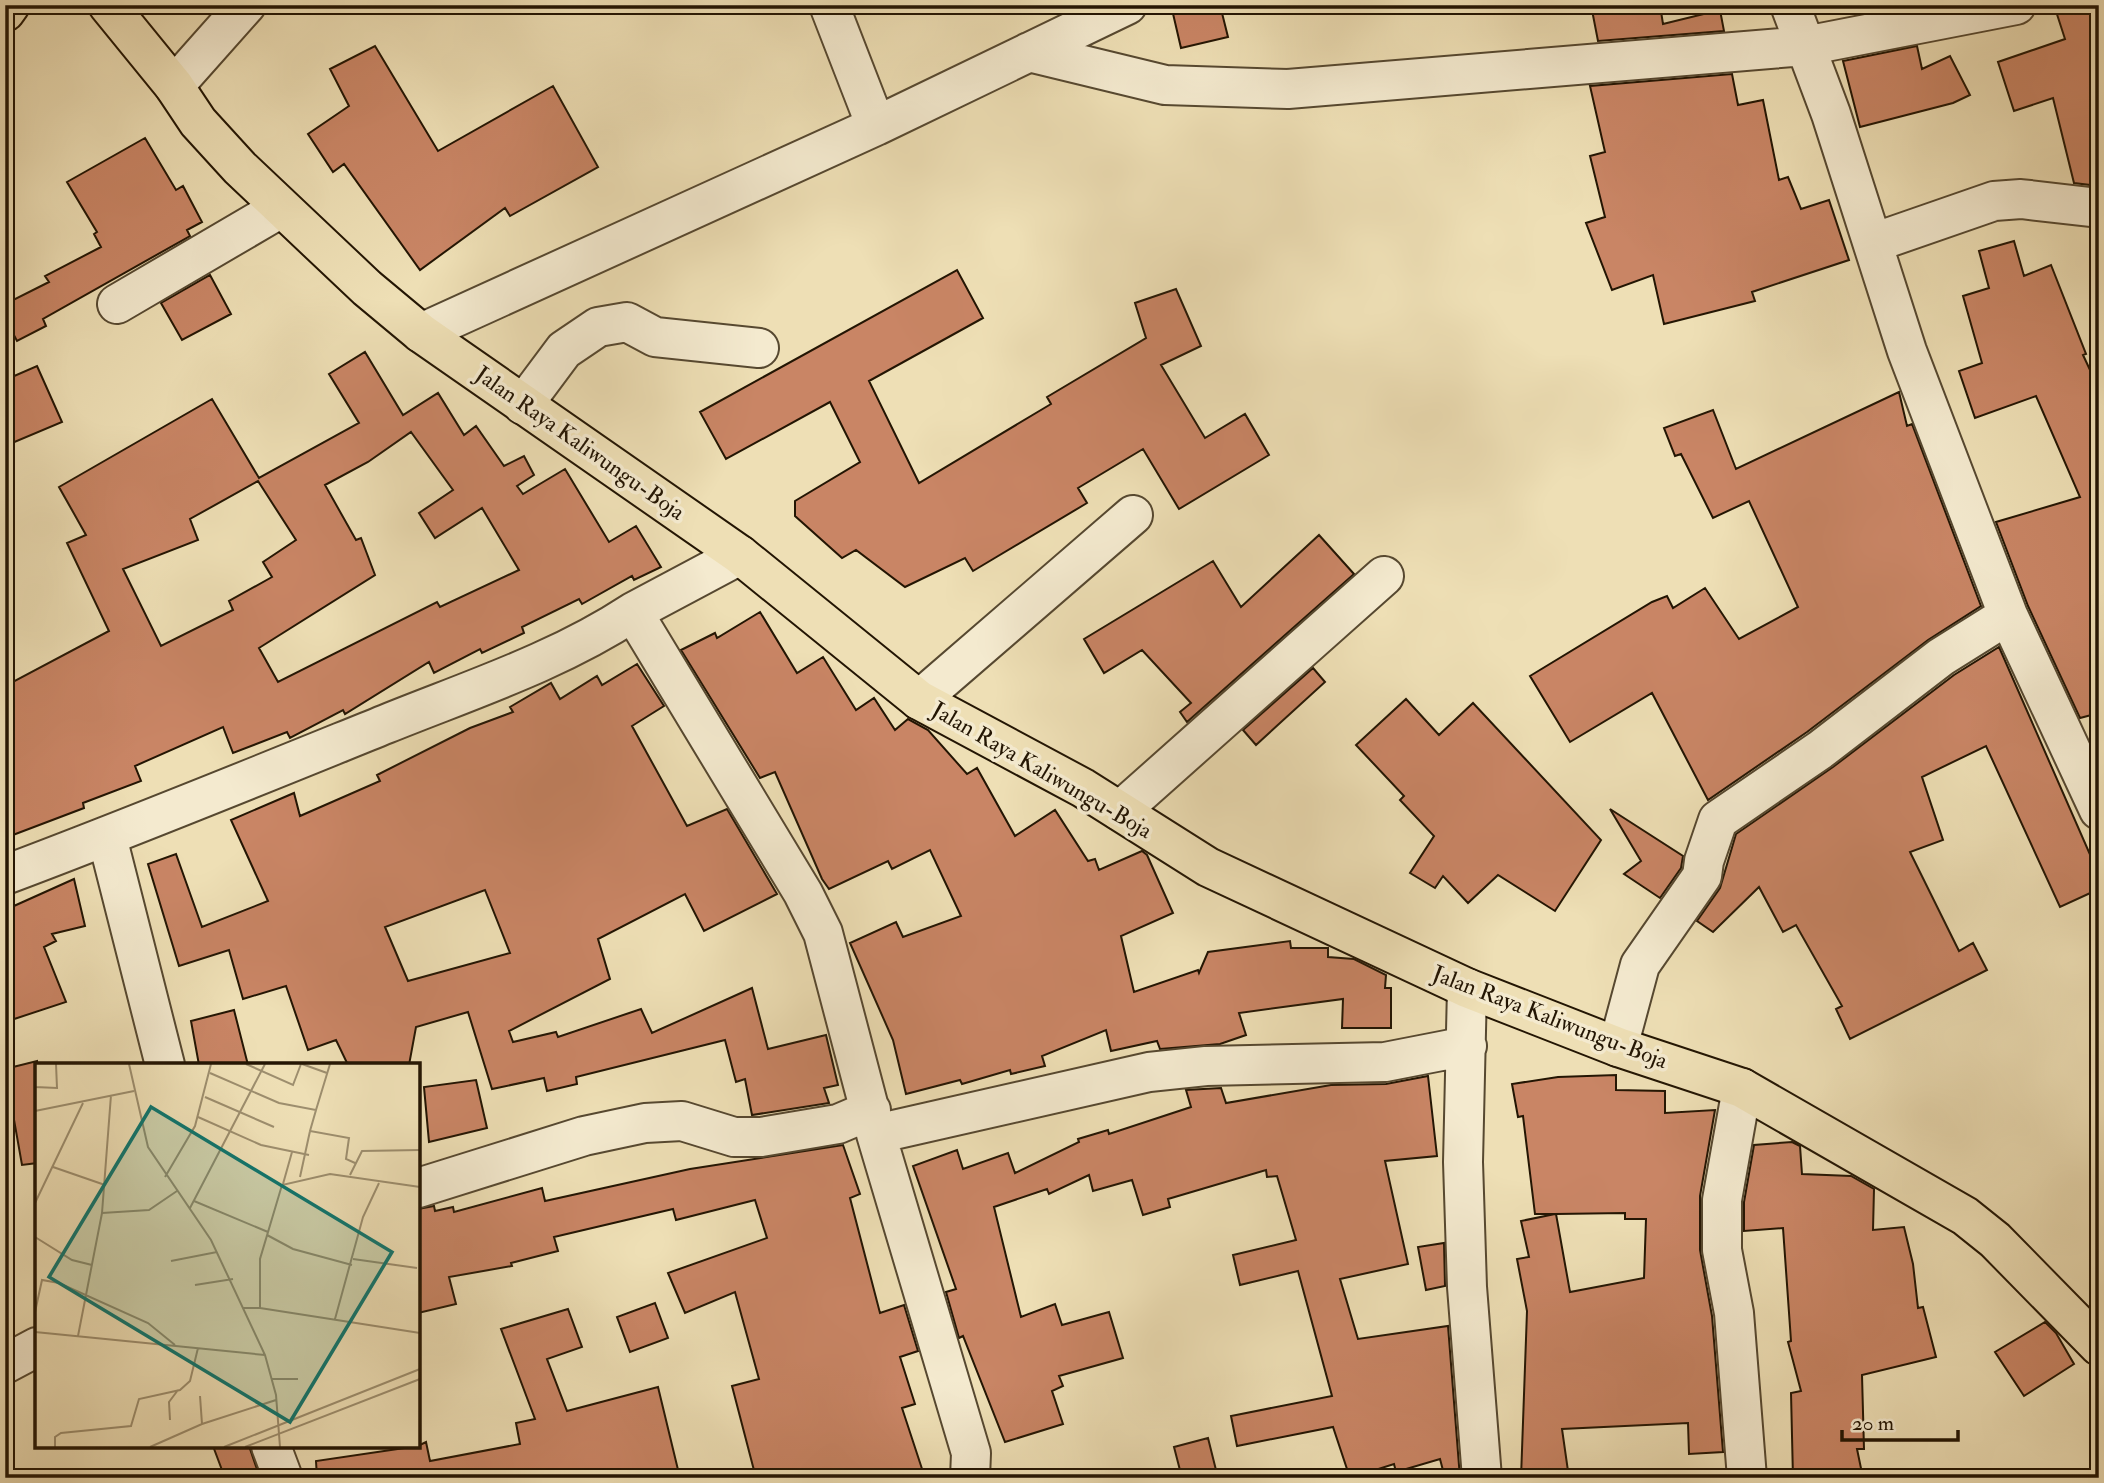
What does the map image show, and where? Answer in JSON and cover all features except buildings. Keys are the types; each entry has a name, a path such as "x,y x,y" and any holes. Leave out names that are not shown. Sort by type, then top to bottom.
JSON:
{"main road":[{"path":"5,12 10,5"},
{"name":"Jalan Raya Kaliwungu-Boja","path":"108,5 174,86 198,122 281,208 421,333 740,555 919,700 1083,788 1208,867 1467,988 1740,1100 1965,1216 1995,1240 2099,1346"}],"street":[{"path":"174,86 246,5"},
{"path":"829,5 876,126"},
{"path":"421,333 876,126 1126,5"},
{"path":"1790,5 1831,114 1907,351 2008,615 2098,806"},
{"path":"1030,52 1164,85 1288,89 1805,46 2016,5"},
{"path":"1873,243 1994,201 2021,199 2099,208"},
{"path":"117,304 281,208"},
{"path":"523,405 564,350 597,327 627,322 655,337 759,348"},
{"path":"919,700 1133,515"},
{"path":"5,875 107,837 590,640 633,612 740,555"},
{"path":"1120,811 1384,576"},
{"path":"633,612 803,893 823,933 874,1122 971,1452 970,1478"},
{"path":"1618,1048 1640,965 1702,876 1704,861 1718,820 1820,750 1941,657 2008,615"},
{"path":"107,837 164,1063"},
{"path":"1467,988 1462,1162 1467,1287 1482,1478"},
{"path":"420,1187 584,1136 645,1123 682,1121 734,1137 761,1137 838,1124 874,1122 1149,1072 1206,1066 1385,1062 1467,1046"},
{"path":"1740,1100 1722,1200 1722,1250 1734,1313 1747,1478"},
{"path":"5,1364 35,1347"},
{"path":"272,1448 283,1478"}]}
